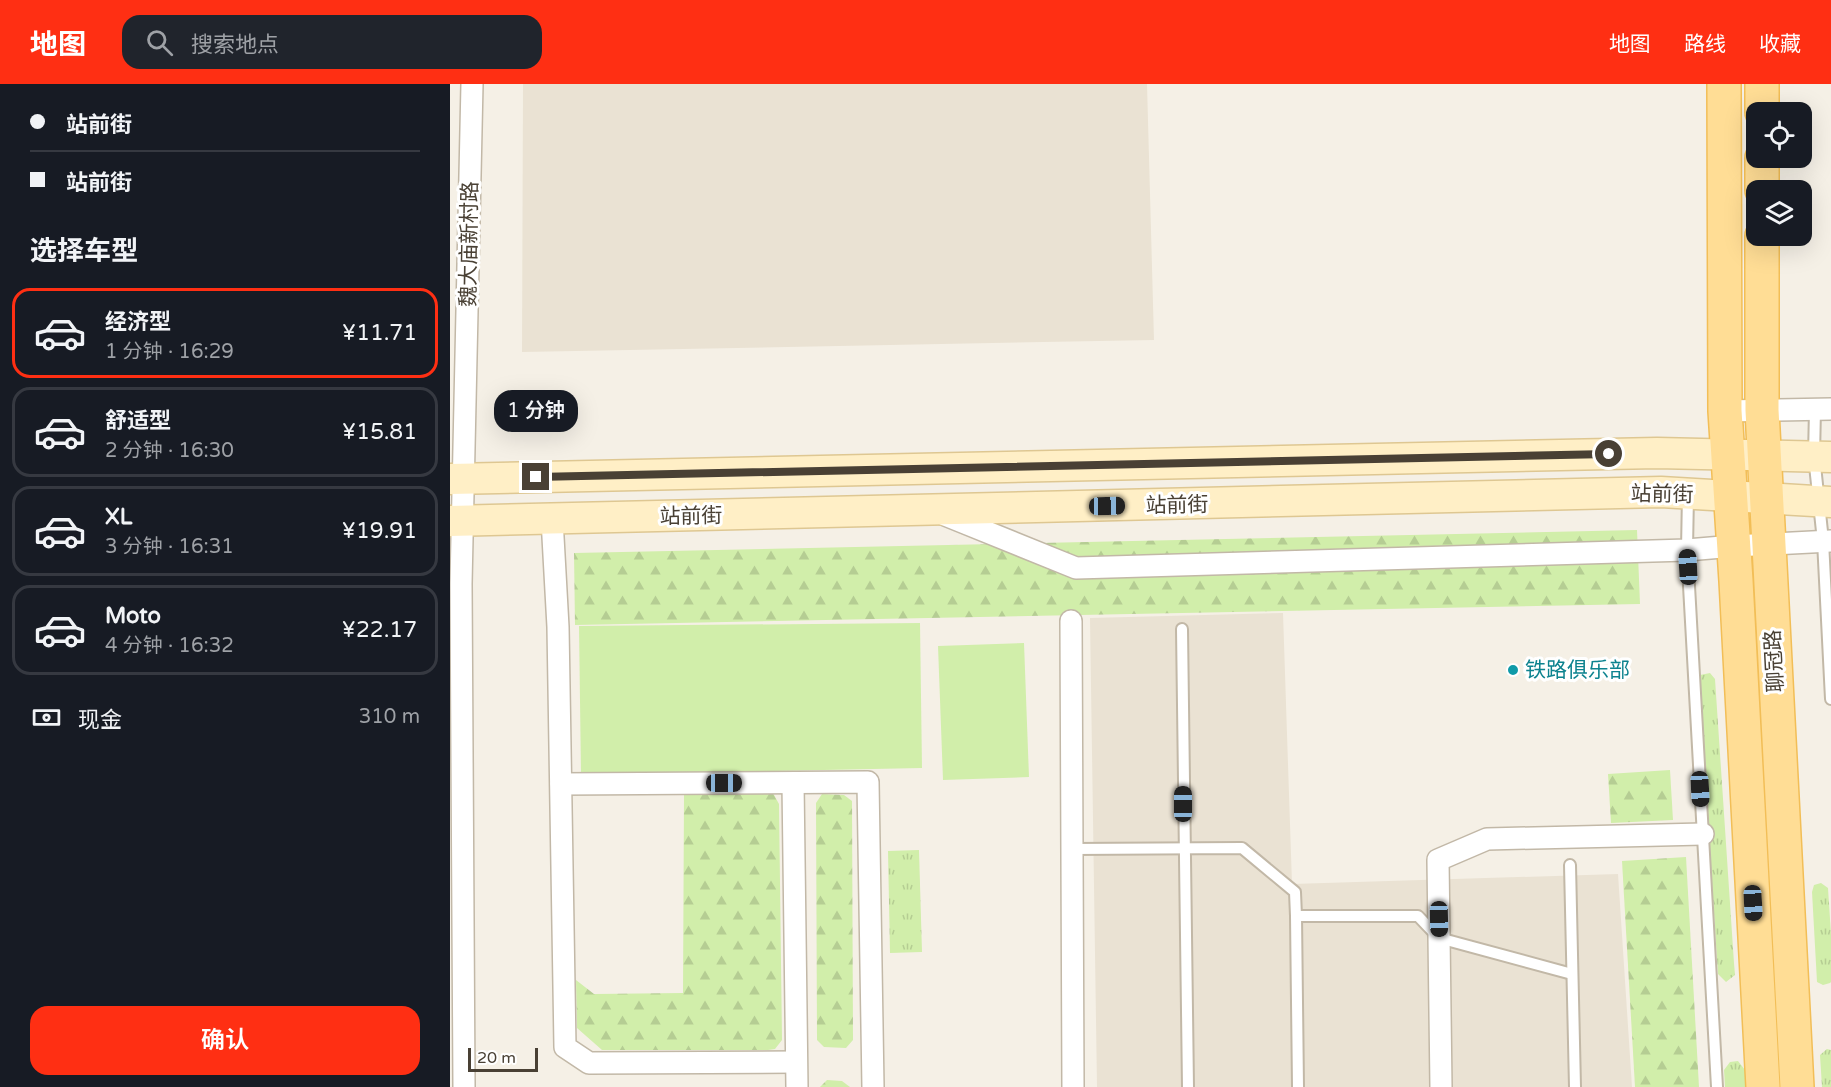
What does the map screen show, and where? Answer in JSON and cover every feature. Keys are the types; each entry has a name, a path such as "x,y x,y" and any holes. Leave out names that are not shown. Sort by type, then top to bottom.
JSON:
{"main road":[{"path":"1724,84 1725,411 1763,1087"},
{"path":"1762,84 1762,102"},
{"name":"聊冠路","path":"1762,246 1762,410 1797,1087"},
{"name":"站前街","path":"457,479 1657,453 1823,457"},
{"name":"站前街","path":"456,521 1661,492 1825,502"}],"street":[{"name":"魏大庙新村路","path":"464,1087 461,596 456,521 472,84"},
{"path":"1725,411 1823,409"},
{"path":"934,510 1076,568 1687,550 1827,541"},
{"path":"552,519 558,627 565,1047 589,1064 796,1062"},
{"path":"1071,621 1073,1087"},
{"path":"561,784 868,782 873,1087"},
{"path":"794,783 797,1087"},
{"path":"1441,1087 1438,860 1487,839 1703,834"}],"lane":[{"path":"1823,409 1831,699"},
{"path":"1688,494 1687,550 1717,1087"},
{"path":"1182,629 1188,1087"},
{"path":"1072,849 1242,848 1295,892 1298,1087"},
{"path":"1570,865 1575,1087"},
{"path":"1296,916 1418,916 1439,938 1572,974"}],"shaded area":[{"path":"523,84 1147,84 1154,340 522,352"},
{"path":"1283,613 1292,884 1618,874 1632,1087 1097,1087 1090,618"}],"green space":[{"path":"1637,530 1640,604 575,625 574,553"},
{"path":"920,623 922,768 581,775 579,626"},
{"path":"1024,643 1029,777 943,780 938,646"},
{"path":"1710,673 1715,679 1735,975 1726,982 1718,974 1699,685 1700,675"},
{"path":"1670,770 1673,820 1611,823 1608,774"},
{"path":"773,793 779,804 782,1040 775,1049 768,1050 602,1050 577,1028 576,980 594,994 683,993 684,794"},
{"path":"822,794 844,795 852,801 853,1040 846,1048 824,1047 817,1040 816,803"},
{"path":"919,850 922,952 890,953 888,851"},
{"path":"1686,857 1699,1087 1635,1087 1622,861"},
{"path":"1821,883 1828,888 1831,934 1831,982 1823,985 1817,982 1812,892 1814,885"},
{"path":"1827,1049 1831,1050 1831,1087 1822,1087 1820,1055"},
{"path":"1738,1061 1745,1070 1745,1087 1725,1087 1724,1070 1730,1062"},
{"path":"827,1080 842,1081 850,1087 820,1087"}],"place":[{"name":"铁路俱乐部","path":"1513,670"}],"route":[{"path":"536,477 1609,454"}]}
